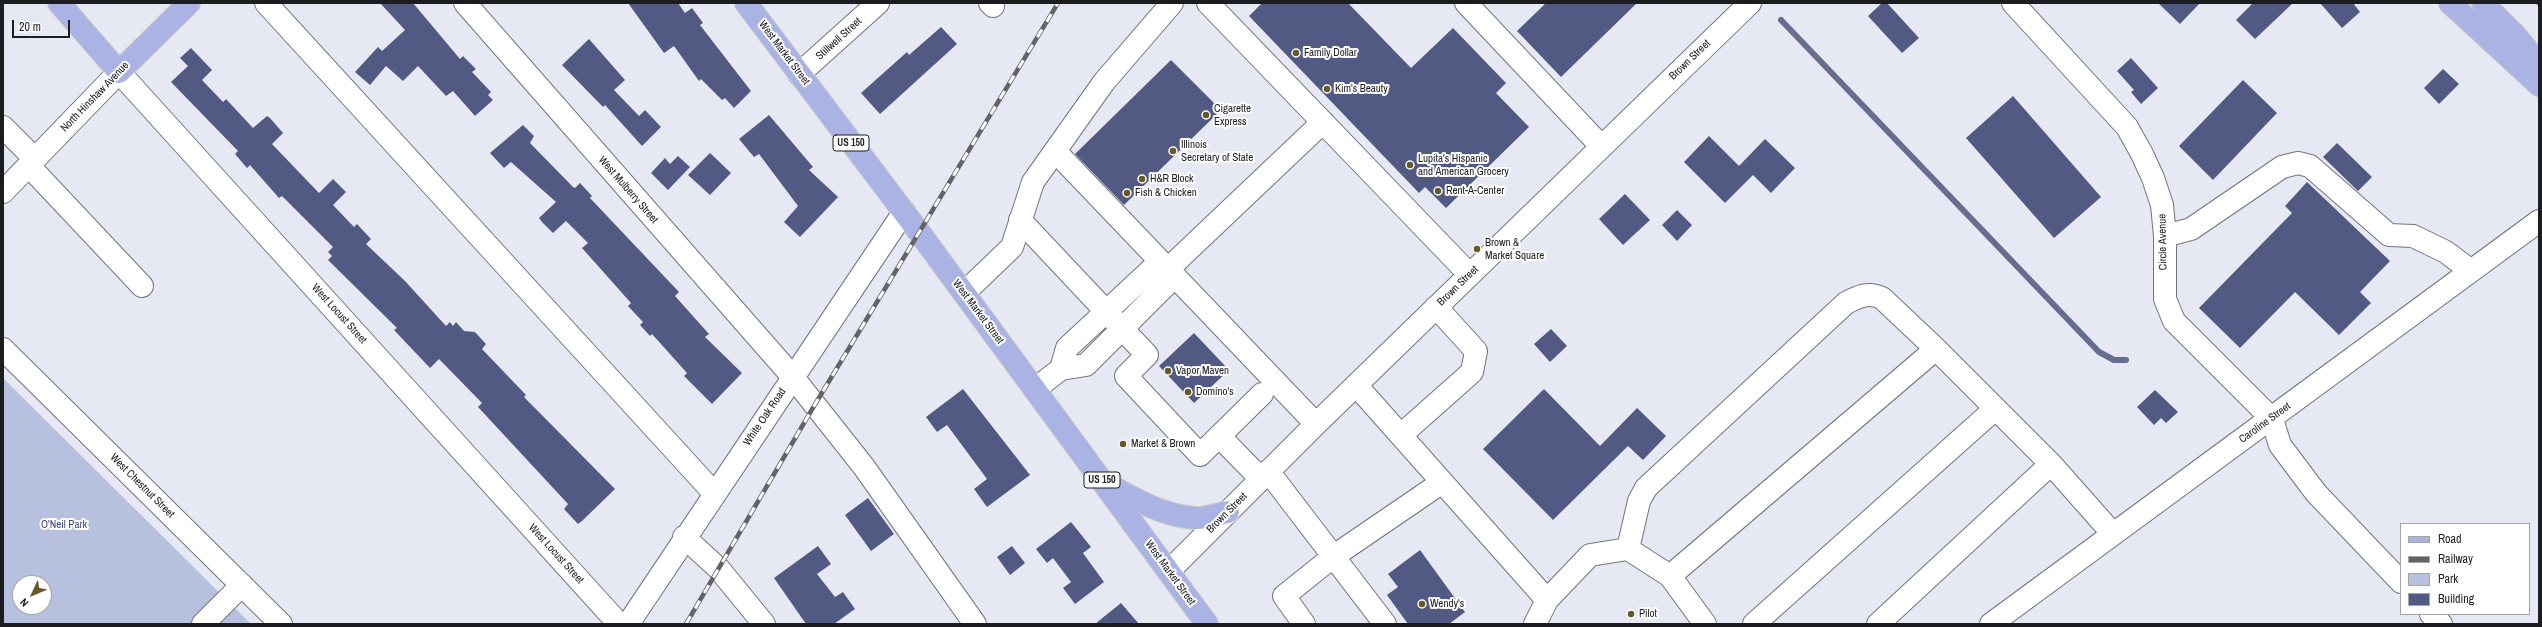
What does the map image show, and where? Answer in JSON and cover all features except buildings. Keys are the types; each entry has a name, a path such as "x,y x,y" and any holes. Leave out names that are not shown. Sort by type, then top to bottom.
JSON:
{"main road":[{"name":"West Locust Street","path":"59,3 119,72"},
{"name":"North Hinshaw Avenue","path":"119,72 189,3"},
{"name":"West Market Street","path":"746,3 904,212 1207,624"},
{"path":"2450,3 2539,85"},
{"path":"2483,3 2515,35 2539,64"},
{"path":"1102,481 1147,507 1167,512 1196,518 1228,512"}],"street":[{"path":"266,3 714,493"},
{"name":"West Mulberry Street","path":"465,3 792,376 868,473 975,624"},
{"name":"Stillwell Street","path":"799,74 878,3"},
{"path":"964,293 1012,247 1033,182 1104,82 1172,3"},
{"path":"1208,3 1469,274"},
{"path":"1466,3 1601,146"},
{"name":"Brown Street","path":"1169,571 1264,475 1469,274 1750,3"},
{"name":"Circle Avenue","path":"2013,3 2126,127 2154,178 2162,205 2165,236 2165,299 2174,321 2272,419"},
{"name":"North Hinshaw Avenue","path":"3,192 119,72"},
{"name":"West Locust Street","path":"119,72 619,624"},
{"path":"1035,389 1061,369 1086,365 1167,284 1168,269 1323,122"},
{"path":"3,127 32,162 142,286"},
{"path":"1055,151 1316,424"},
{"path":"2165,236 2191,229 2282,167 2298,163 2310,166 2389,235 2413,236 2446,252 2471,271"},
{"name":"White Oak Road","path":"628,624 684,537 904,212"},
{"path":"1020,220 1147,355 1126,376 1200,454 1262,394"},
{"name":"Caroline Street","path":"1991,624 2272,419 2539,221"},
{"path":"1061,369 1067,348 1152,269 1168,269"},
{"path":"1628,549 1639,501 1646,488 1846,303 1859,296 1873,294 1882,298 1936,349 2051,464 2113,534"},
{"path":"1401,435 1472,372 1476,351 1436,307"},
{"path":"1670,576 1936,349"},
{"name":"West Chestnut Street","path":"3,350 281,624"},
{"path":"1356,385 1547,600"},
{"path":"1754,624 1995,409"},
{"path":"2272,419 2280,445 2316,493 2400,581"},
{"path":"1219,436 1264,475 1334,556 1385,624"},
{"path":"1878,624 2051,464"},
{"path":"1304,624 1284,596 1334,556 1441,482"},
{"path":"684,537 719,568 764,624"},
{"path":"1535,624 1547,600 1590,555 1628,549 1670,576 1705,624"},
{"path":"203,624 242,586"},
{"path":"2432,615 2441,624"}],"green space":[{"name":"O'Neil Park","path":"3,378 251,624 3,624"}],"waterway":[{"path":"1781,20 2099,352 2114,360 2126,360"}],"railway":[{"path":"686,624 814,406 1058,3"}],"place":[{"name":"Family Dollar","path":"1296,53"},
{"name":"Kim's Beauty","path":"1327,89"},
{"name":"Cigarette Express","path":"1206,115"},
{"name":"Illinois Secretary of State","path":"1173,151"},
{"name":"Lupita's Hispanic and American Grocery","path":"1410,165"},
{"name":"H&R Block","path":"1142,179"},
{"name":"Rent-A-Center","path":"1438,191"},
{"name":"Fish & Chicken","path":"1127,193"},
{"name":"Brown & Market Square","path":"1477,249"},
{"name":"Vapor Maven","path":"1168,371"},
{"name":"Domino's","path":"1188,392"},
{"name":"Market & Brown","path":"1123,444"},
{"name":"Wendy's","path":"1422,604"},
{"name":"Pilot","path":"1631,614"}]}
